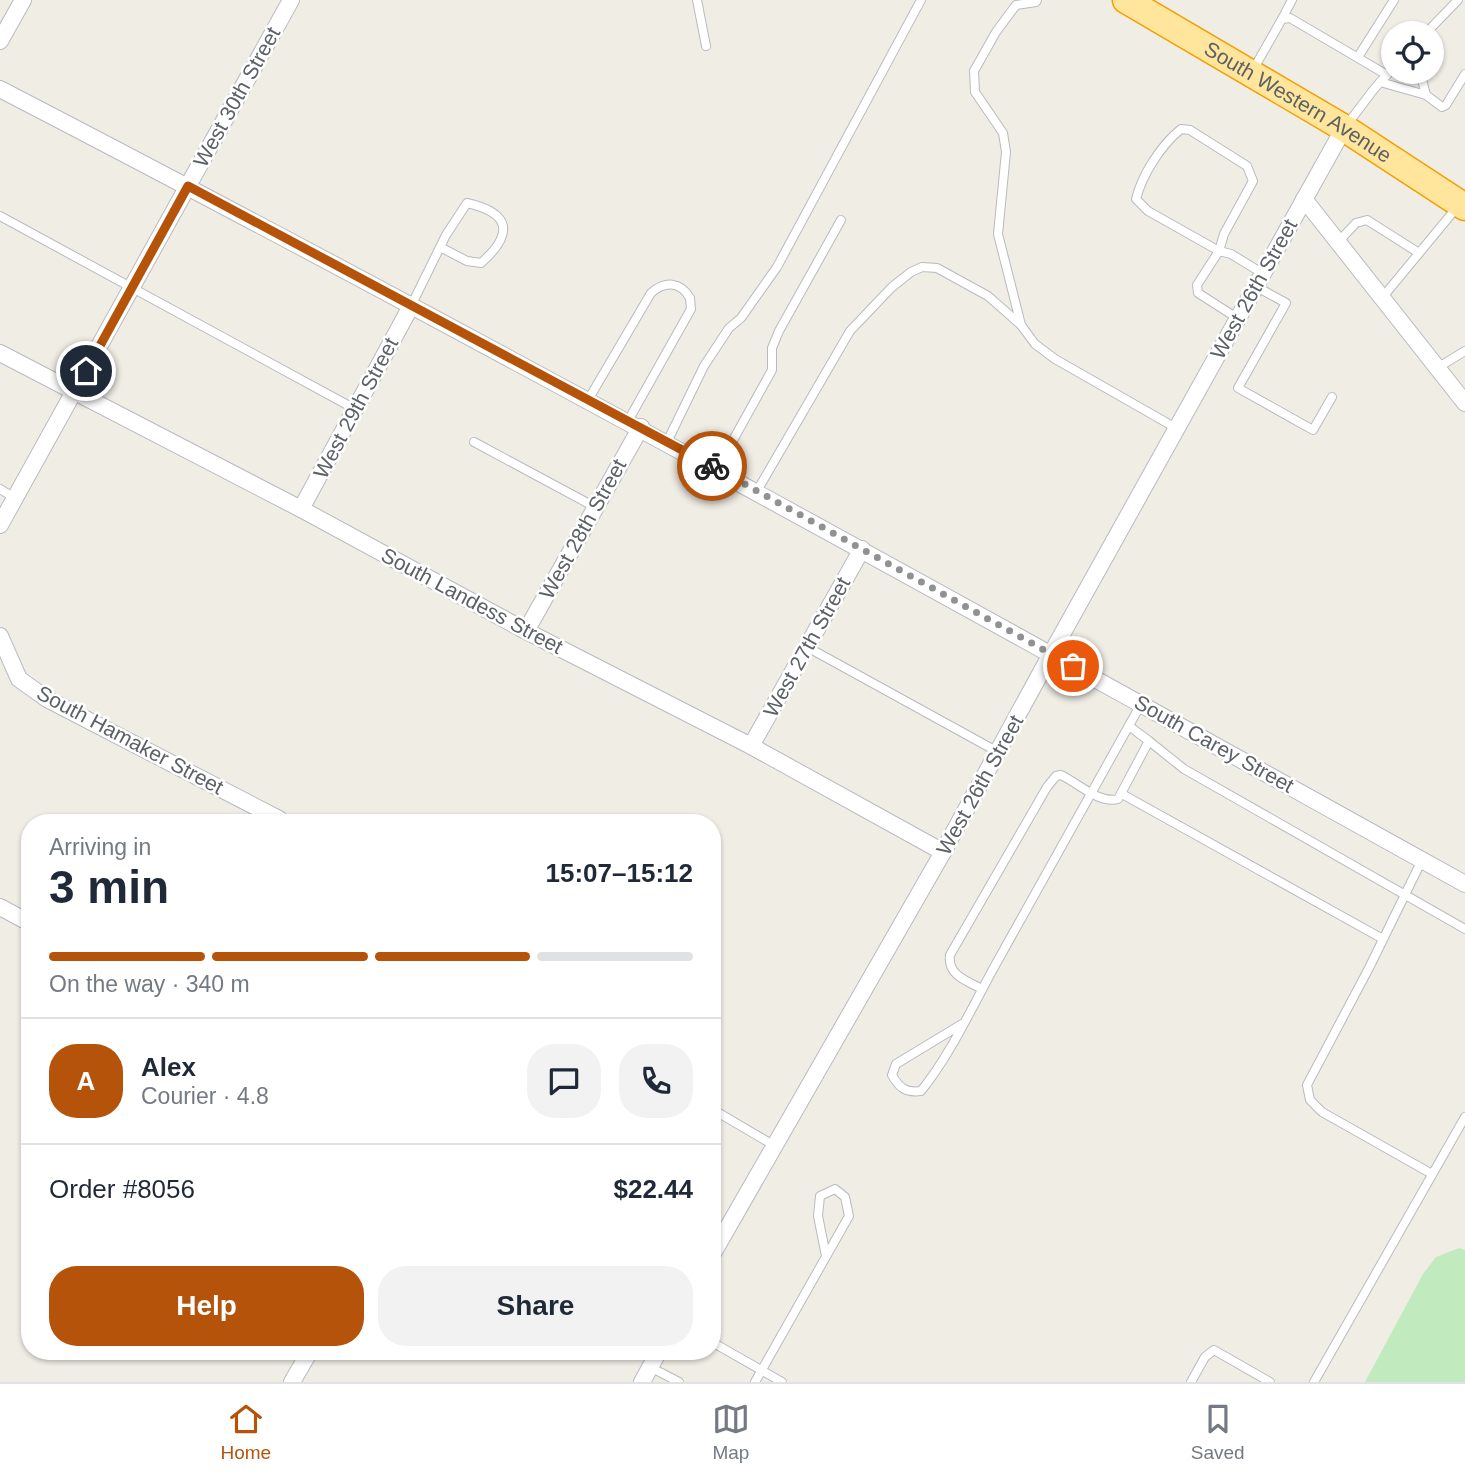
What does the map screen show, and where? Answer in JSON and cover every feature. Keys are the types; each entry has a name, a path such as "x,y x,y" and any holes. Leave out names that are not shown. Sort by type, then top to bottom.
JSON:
{"highway":[{"name":"South Western Avenue","path":"1126,0 1344,128 1463,205"}],"street":[{"path":"0,41 23,0"},
{"name":"West 30th Street","path":"0,525 291,0"},
{"name":"South Carey Street","path":"0,89 635,424 1465,884"},
{"name":"West 26th Street","path":"721,1239 943,852 1344,128"},
{"path":"1304,199 1465,403"},
{"name":"West 29th Street","path":"301,509 411,306"},
{"name":"South Landess Street","path":"0,353 301,509 526,631 751,746 943,852"},
{"name":"West 28th Street","path":"526,631 595,507 635,424"},
{"name":"West 27th Street","path":"751,746 863,549"},
{"name":"South Hamaker Street","path":"0,636 19,679 47,699 269,814"},
{"path":"0,907 21,918"},
{"path":"292,1382 305,1360"},
{"path":"642,1382 654,1360"}],"lane":[{"path":"697,0 706,46"},
{"path":"667,442 710,357 777,267 921,0"},
{"path":"1021,325 998,234 1006,152 1003,133 975,92 974,71 996,32 1016,5 1037,0"},
{"path":"1251,73 1292,0"},
{"path":"1359,57 1394,0"},
{"path":"1437,21 1455,1 1465,9"},
{"path":"1282,19 1290,18 1381,71"},
{"path":"1405,84 1442,107 1446,105 1465,74"},
{"path":"1344,128 1381,82"},
{"path":"1423,84 1426,95"},
{"path":"1237,318 1198,293 1197,285 1219,251 1224,234 1253,181 1247,166 1190,130 1181,129 1172,136 1140,184 1136,200 1148,211 1219,251 1231,254 1286,303 1238,388 1313,430 1332,397"},
{"path":"411,306 440,247 459,212 467,203 481,206 496,215 503,224 503,237 481,262 467,261 440,247"},
{"path":"1382,298 1463,205"},
{"path":"0,216 355,409"},
{"path":"717,469 772,370 772,348 779,331 841,220"},
{"path":"1338,242 1356,223 1367,220 1419,253"},
{"path":"757,491 849,331 892,287 922,267 937,268 988,296 1021,325 1035,344 1055,359 1176,428"},
{"path":"588,400 651,293 668,283 678,285 690,298 691,309 635,424"},
{"path":"1437,368 1465,351"},
{"path":"474,442 595,507"},
{"path":"0,489 15,498"},
{"path":"807,647 998,752"},
{"path":"962,1024 896,1064 892,1075 897,1086 910,1093 921,1091 931,1080 1141,704"},
{"path":"1129,726 1184,769 1465,929"},
{"path":"982,989 952,971 950,955 1047,787 1056,776 1061,775 1092,793 1118,799 1149,741"},
{"path":"1122,794 1384,939"},
{"path":"1422,860 1384,939 1307,1085 1310,1100 1322,1112 1433,1174"},
{"path":"721,1114 775,1146"},
{"path":"1314,1382 1465,1117"},
{"path":"755,1382 849,1216 845,1197 835,1189 820,1196 818,1216 826,1256"},
{"path":"721,1347 782,1382"},
{"path":"1191,1382 1205,1357 1214,1350 1270,1382"},
{"path":"650,1367 679,1382"}],"green space":[{"path":"1459,1248 1465,1250 1465,1382 1365,1382 1423,1274 1436,1257"}],"way so far":[{"path":"712,466 1073,666"}],"route":[{"path":"86,371 188,186 712,466"}]}
